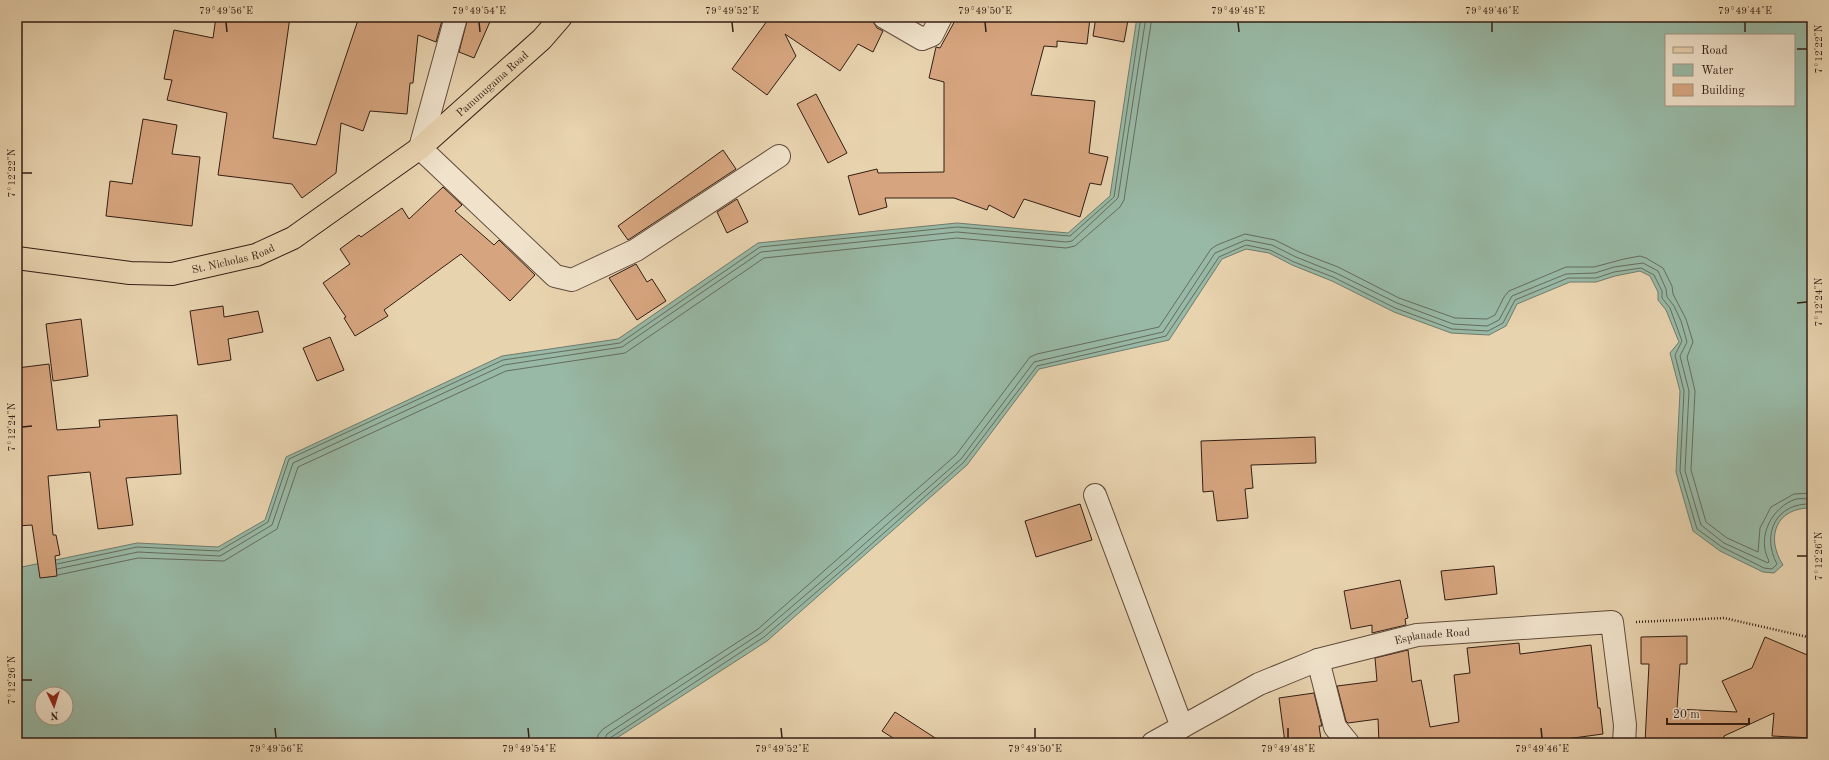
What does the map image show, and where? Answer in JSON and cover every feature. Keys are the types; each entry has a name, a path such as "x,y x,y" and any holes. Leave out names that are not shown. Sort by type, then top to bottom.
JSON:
{"main road":[{"name":"Pamunugama Road","path":"420,148 542,39 562,17"},
{"name":"St. Nicholas Road","path":"17,258 130,273 172,274 256,255 292,238 420,148"}],"street":[{"path":"456,17 420,148 555,276 572,280 636,250 779,156"},
{"path":"884,17 922,39 932,35 941,17"},
{"path":"1095,495 1182,727"},
{"path":"1612,622 1625,725 1624,743"},
{"name":"Esplanade Road","path":"1153,743 1259,684 1318,660 1417,635 1612,622"},
{"path":"1318,660 1335,727 1348,743"}],"path":[{"path":"1612,622 1724,618 1812,638"}],"water":[{"path":"1137,17 1812,17 1812,508 1800,509 1790,513 1782,518 1777,526 1775,544 1783,565 1774,573 1763,572 1720,551 1693,531 1676,472 1680,391 1670,353 1679,342 1666,310 1658,300 1658,292 1650,276 1640,271 1615,276 1596,282 1570,282 1517,304 1506,326 1489,335 1451,333 1394,312 1332,281 1292,265 1269,253 1246,249 1222,259 1169,340 1039,369 967,465 767,641 609,743 17,743 17,568 137,543 218,547 265,520 286,457 502,356 618,339 758,243 957,223 1068,233 1110,196"}],"building":[{"path":"216,17 290,17 273,138 316,145 359,17 443,17 436,42 418,35 413,83 410,83 407,114 370,111 363,131 341,123 336,173 302,198 292,184 218,175 227,113 167,100 172,80 164,79 174,30 213,38"},
{"path":"468,17 492,17 474,58 459,52"},
{"path":"761,17 866,17 872,20 877,28 883,31 873,52 858,44 840,71 785,34 796,56 767,95 732,69 767,21"},
{"path":"957,17 997,17 1004,20 1034,21 1034,17 1065,19 1065,17 1090,18 1087,44 1057,41 1057,47 1044,46 1031,95 1095,101 1089,153 1108,157 1101,185 1090,183 1080,217 1024,199 1014,218 989,205 987,210 954,198 885,198 887,207 859,215 848,176 877,169 878,173 944,172 944,82 929,78 936,47 940,48"},
{"path":"1096,17 1110,17 1128,20 1124,42 1093,36"},
{"path":"816,94 847,153 828,163 797,104"},
{"path":"143,119 177,125 172,154 200,157 192,226 106,216 110,181 132,184"},
{"path":"723,150 736,169 628,240 618,226"},
{"path":"443,187 462,205 455,211 494,245 499,240 535,275 510,301 461,254 384,310 388,316 355,336 344,318 346,317 323,283 350,264 340,249 359,235 361,237 402,208 409,219"},
{"path":"737,199 748,222 727,233 717,212"},
{"path":"636,264 647,282 652,279 666,301 637,320 609,278"},
{"path":"223,306 224,317 258,311 263,332 228,339 231,360 198,365 190,311"},
{"path":"81,319 88,376 53,381 46,324"},
{"path":"330,337 344,370 317,381 303,348"},
{"path":"49,364 57,430 100,427 99,420 177,415 181,474 126,478 133,525 98,529 90,472 48,476 53,535 56,535 60,555 55,556 57,576 40,578 32,525 17,526 17,368"},
{"path":"1315,437 1316,463 1251,465 1253,488 1245,489 1248,518 1217,521 1213,491 1203,492 1201,441"},
{"path":"1080,504 1092,540 1036,557 1025,521"},
{"path":"1494,566 1497,594 1445,600 1441,571"},
{"path":"1400,580 1408,618 1405,619 1406,625 1372,633 1372,625 1351,629 1344,591"},
{"path":"1687,636 1687,664 1680,664 1677,709 1737,712 1722,681 1752,668 1765,637 1812,657 1812,738 1772,736 1774,713 1724,736 1723,743 1645,743 1649,664 1641,664 1641,637"},
{"path":"1519,643 1520,654 1591,645 1598,708 1600,708 1603,734 1536,743 1379,743 1378,719 1348,723 1346,721 1337,686 1377,681 1375,658 1408,650 1412,682 1421,680 1430,727 1459,722 1454,675 1470,673 1467,648"},
{"path":"1314,693 1322,726 1319,726 1321,739 1285,743 1279,698"},
{"path":"895,712 943,743 901,743 882,731"}]}
